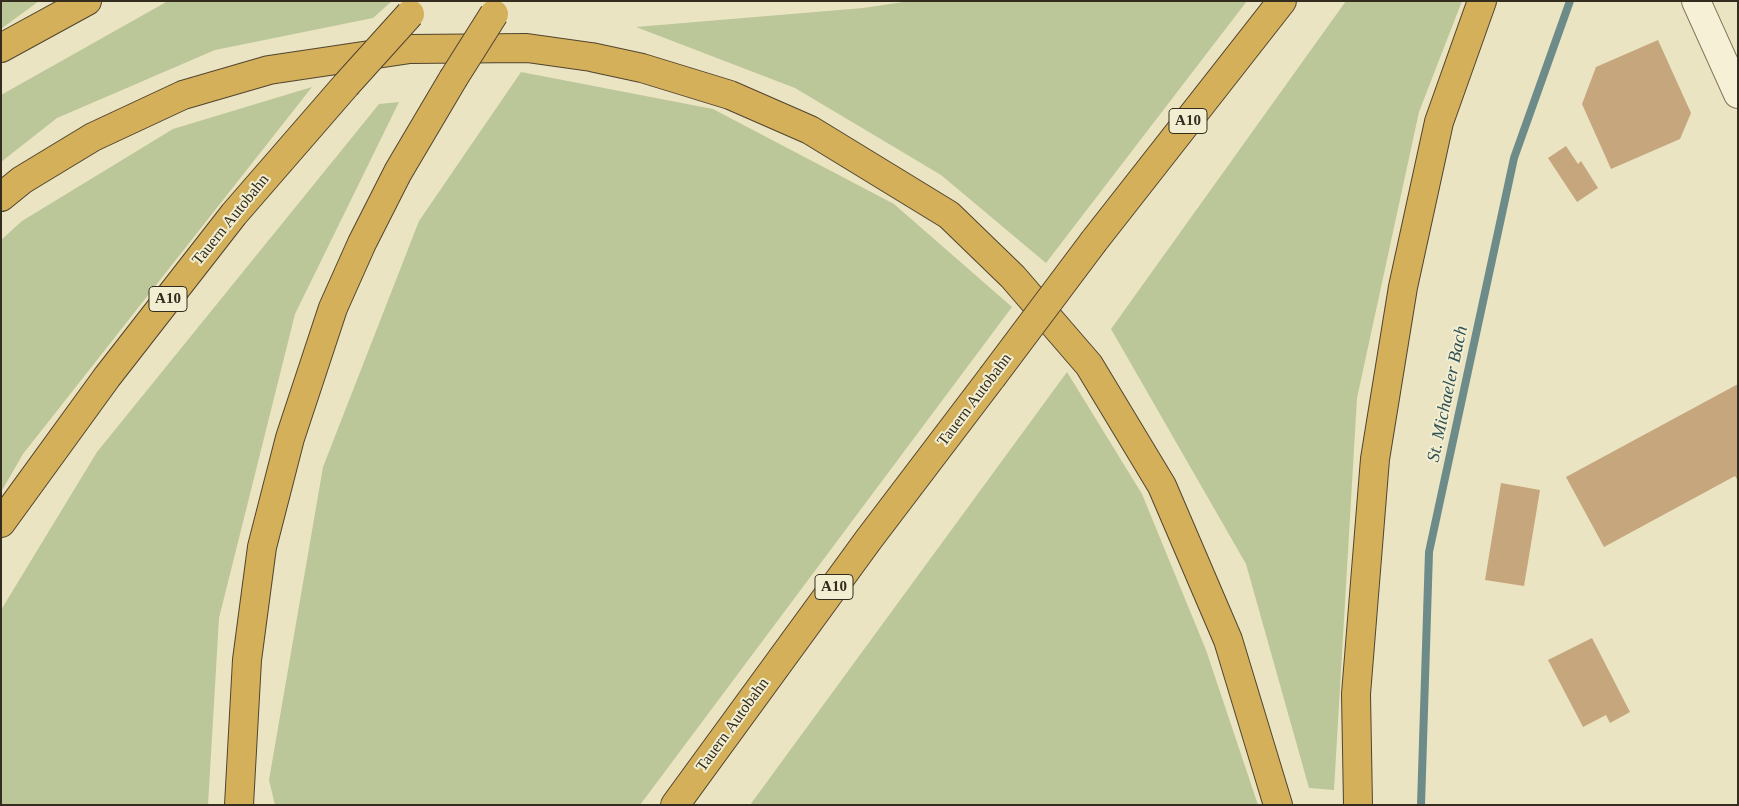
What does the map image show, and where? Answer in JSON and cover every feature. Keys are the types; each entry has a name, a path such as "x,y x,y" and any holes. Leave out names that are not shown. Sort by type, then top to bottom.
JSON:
{"highway":[{"path":"1,48 87,1"},
{"name":"Tauern Autobahn","path":"675,805 864,547 1094,241 1282,1"},
{"path":"1358,805 1356,694 1375,459 1403,287 1439,122 1482,1"},
{"path":"241,801 247,660 262,547 290,438 333,308 362,242 398,172 498,7"},
{"name":"Tauern Autobahn","path":"1,523 107,377 234,214 416,8"},
{"path":"1,196 22,180 93,137 184,95 269,70 410,49 527,48 591,57 642,68 730,95 810,130 949,215 1014,277 1090,365 1162,486 1178,522 1228,640 1278,805"}],"lane":[{"path":"1696,1 1738,94"}],"green space":[{"path":"1,1 39,1 1,29"},
{"path":"168,1 392,1 373,18 215,50 57,118 1,162 1,95"},
{"path":"910,1 1247,1 1046,263 941,175 795,88 636,27 863,8"},
{"path":"1346,1 1462,1 1419,112 1357,398 1334,790 1309,788 1246,564 1111,329"},
{"path":"521,72 713,109 894,204 1012,307 640,805 275,805 269,780 323,467 419,221"},
{"path":"312,87 23,454 1,492 1,240 22,221 173,129"},
{"path":"399,102 295,314 219,618 208,805 1,805 1,610 97,452 379,104"},
{"path":"1067,372 1142,494 1206,650 1258,805 750,805"}],"building":[{"path":"1658,40 1691,113 1680,139 1611,169 1582,104 1596,67"},
{"path":"1566,146 1578,164 1581,161 1598,188 1577,202 1548,158"},
{"path":"1738,384 1738,481 1735,476 1604,547 1566,477"},
{"path":"1501,483 1540,490 1524,586 1485,580"},
{"path":"1592,638 1630,712 1610,723 1606,715 1583,727 1548,660"}],"waterway":[{"name":"St. Michaeler Bach","path":"1421,805 1429,552 1514,158 1570,1"}]}
